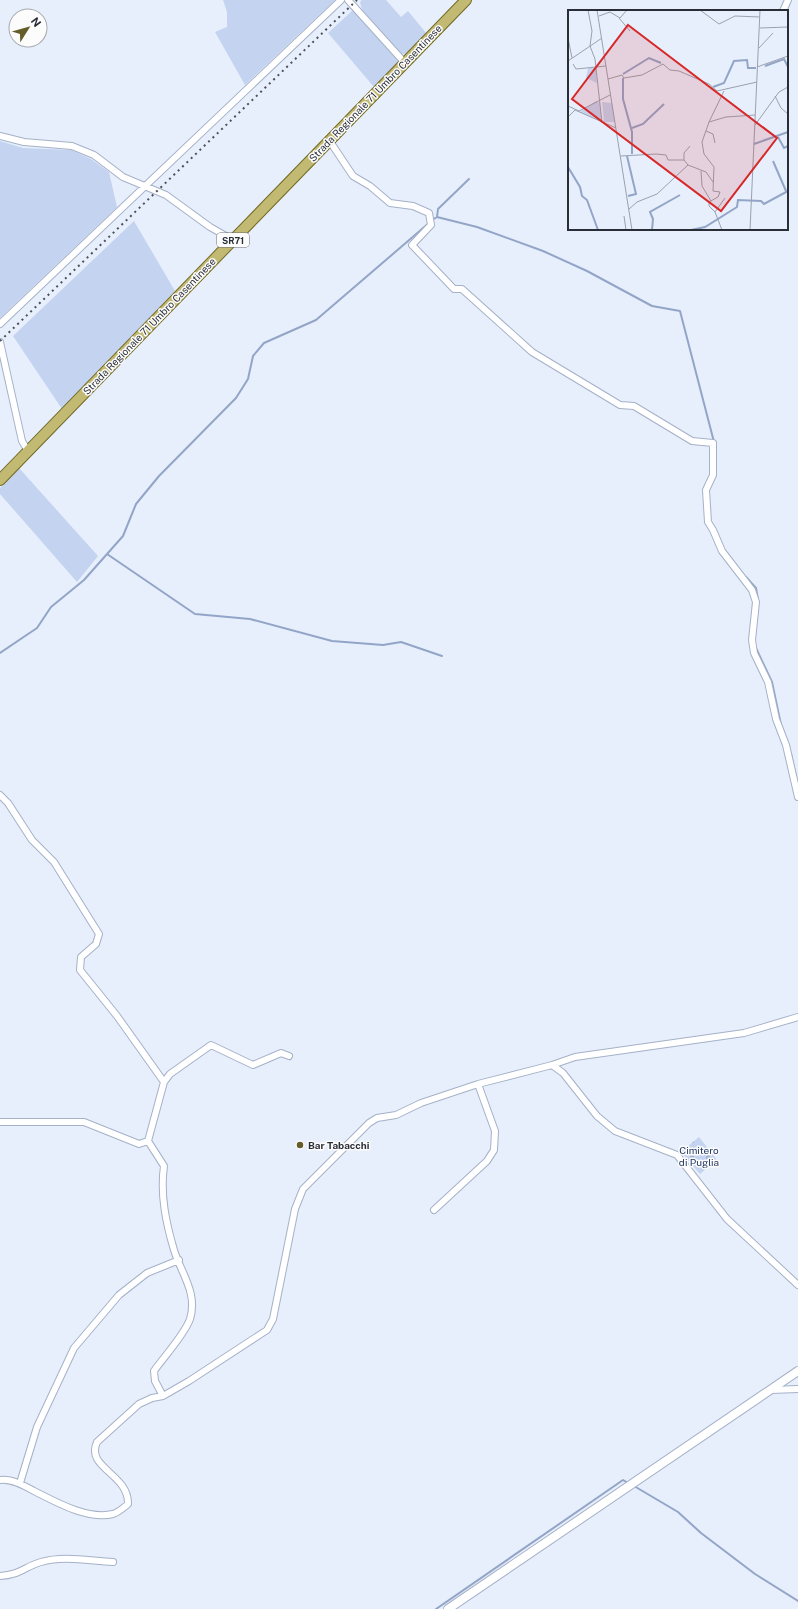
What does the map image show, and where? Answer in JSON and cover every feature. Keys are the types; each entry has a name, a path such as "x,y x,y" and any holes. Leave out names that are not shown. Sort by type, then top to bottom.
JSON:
{"main road":[{"name":"Strada Regionale 71 Umbro Casentinese","path":"0,480 466,0"}],"street":[{"path":"0,324 341,0"},
{"path":"348,0 405,63"},
{"path":"783,10 788,0"},
{"path":"0,136 24,142 72,146 94,155 123,178 166,195 210,227 233,240"},
{"path":"329,140 353,176 370,186 390,203 414,206 429,213 431,225 412,245 454,289 462,290 532,352 620,405 634,406 692,440 712,443 713,474 706,490 708,522 722,551 752,590 756,602 752,640 754,653 768,682 776,718 786,745 798,797"},
{"path":"0,342 22,441 28,451"},
{"path":"0,795 8,803 32,840 54,862 98,934 96,944 81,957 80,970 117,1016 164,1082"},
{"path":"0,1480 20,1483 59,1504 86,1513 112,1514 128,1504 128,1495 123,1484 106,1470 94,1454 97,1442 139,1404 152,1398 163,1396 189,1382 267,1330 273,1319 295,1209 303,1189 362,1129 377,1118 396,1115 421,1103 478,1084 552,1065 575,1056 744,1033 798,1017"},
{"path":"163,1396 155,1381 154,1371 190,1319 193,1297 178,1260 166,1221 161,1185 164,1166 148,1141 164,1082 170,1074 211,1046 253,1065 281,1053 289,1056"},
{"path":"552,1065 563,1073 597,1116 615,1131 677,1155 727,1219 798,1285"},
{"path":"434,1210 487,1161 494,1150 495,1131 478,1084"},
{"path":"0,1122 84,1122 140,1144 148,1141"},
{"path":"20,1483 37,1426 74,1348 119,1295 146,1272 178,1260"},
{"path":"448,1609 798,1371"},
{"path":"771,1390 798,1389"},
{"path":"0,1576 13,1575 41,1562 64,1558 113,1562"}],"green space":[{"path":"223,0 335,0 245,85 215,32 227,27 227,12"},
{"path":"362,0 386,0 401,17 408,11 427,34 406,55 400,53 362,10 360,2"},
{"path":"353,10 399,62 374,87 328,33"},
{"path":"0,141 23,148 71,150 91,159 109,172 117,207 0,318"},
{"path":"134,221 175,291 62,409 13,336"},
{"path":"19,468 98,556 77,582 0,494 0,488"},
{"name":"Cimitero di Puglia","path":"699,1137 717,1160 700,1174 681,1152"}],"waterway":[{"path":"437,217 438,209 469,179"},
{"path":"432,220 437,217 477,227 543,251 587,271 652,306 680,311 714,442"},
{"path":"0,653 37,628 51,607 84,580 123,536 136,504 159,476 236,398 248,379 253,356 264,343 316,320 429,223"},
{"path":"107,554 195,614 250,619 332,641 383,645 401,642 442,656"},
{"path":"746,577 756,588 758,600"},
{"path":"756,648 772,682 781,725"},
{"path":"791,754 796,777"},
{"path":"436,1609 623,1480 628,1483"},
{"path":"634,1486 678,1512 701,1533 755,1574 798,1601"}],"railway":[{"path":"0,341 357,0"}],"place":[{"name":"Bar Tabacchi","path":"300,1145"}]}
